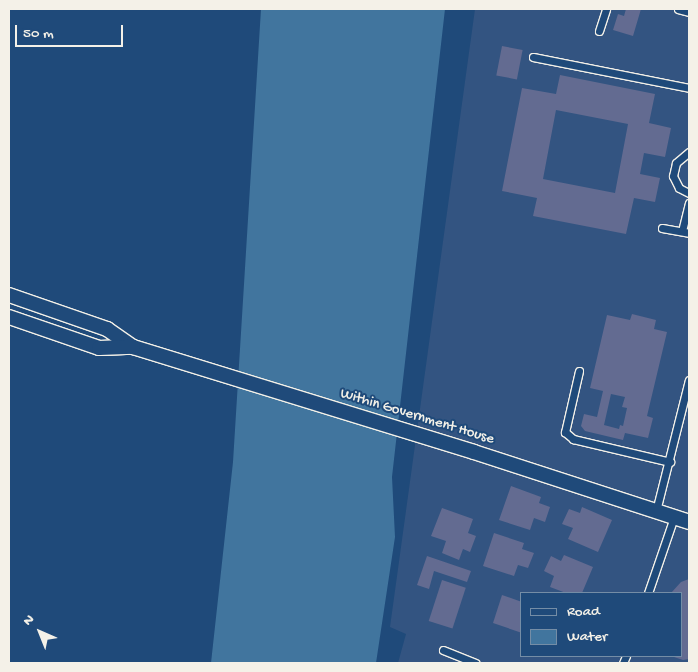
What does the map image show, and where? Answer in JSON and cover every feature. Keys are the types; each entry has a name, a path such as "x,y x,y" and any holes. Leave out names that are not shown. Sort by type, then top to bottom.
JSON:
{"street":[{"path":"9,295 107,329 133,347"},
{"path":"9,317 99,348 133,347"},
{"name":"Within Government House","path":"133,347 474,452 689,522"}],"lane":[{"path":"598,31 606,9"},
{"path":"678,9 689,12"},
{"path":"533,57 689,88"},
{"path":"689,152 676,163 673,176 679,188 689,193"},
{"path":"662,228 686,232 689,203"},
{"path":"578,371 565,432 573,439 670,462"},
{"path":"656,512 689,380"},
{"path":"648,592 674,517"},
{"path":"443,650 475,663"}],"shaded area":[{"path":"475,9 689,9 689,663 398,663 406,634 390,627"}],"water":[{"path":"261,9 445,9 392,477 395,537 376,663 211,663 233,462"}],"building":[{"path":"626,9 641,9 633,36 613,30 618,14 624,16"},
{"path":"502,46 523,50 517,79 496,75"},
{"path":"560,75 655,94 649,123 671,128 665,157 644,153 640,174 660,178 655,202 634,198 626,234 533,216 537,198 502,191 522,88 556,94","holes":["556,110 628,124 615,193 543,179"]},
{"path":"632,314 656,320 654,329 667,332 647,416 653,418 648,438 625,433 623,440 585,431 581,426 584,414 597,417 603,391 590,388 607,315 630,320","holes":["611,394 625,397 622,407 627,408 623,426 620,425 619,429 604,425"]},
{"path":"511,486 541,497 539,503 550,507 545,522 534,518 530,530 499,520"},
{"path":"582,507 612,520 598,552 568,539 573,528 562,524 569,509 580,513"},
{"path":"442,508 473,519 468,533 476,536 470,552 463,549 459,560 442,553 446,541 431,536"},
{"path":"494,533 524,543 522,549 534,553 528,568 518,565 514,576 483,566"},
{"path":"564,555 593,567 582,592 563,592 550,587 554,576 544,571 551,556 561,561"},
{"path":"427,556 471,571 467,582 434,571 429,589 417,585"},
{"path":"689,579 689,659 683,660 674,657 683,657 683,592 672,592 681,582"},
{"path":"442,580 466,588 452,629 429,621"},
{"path":"502,595 520,601 520,632 493,623"}]}
